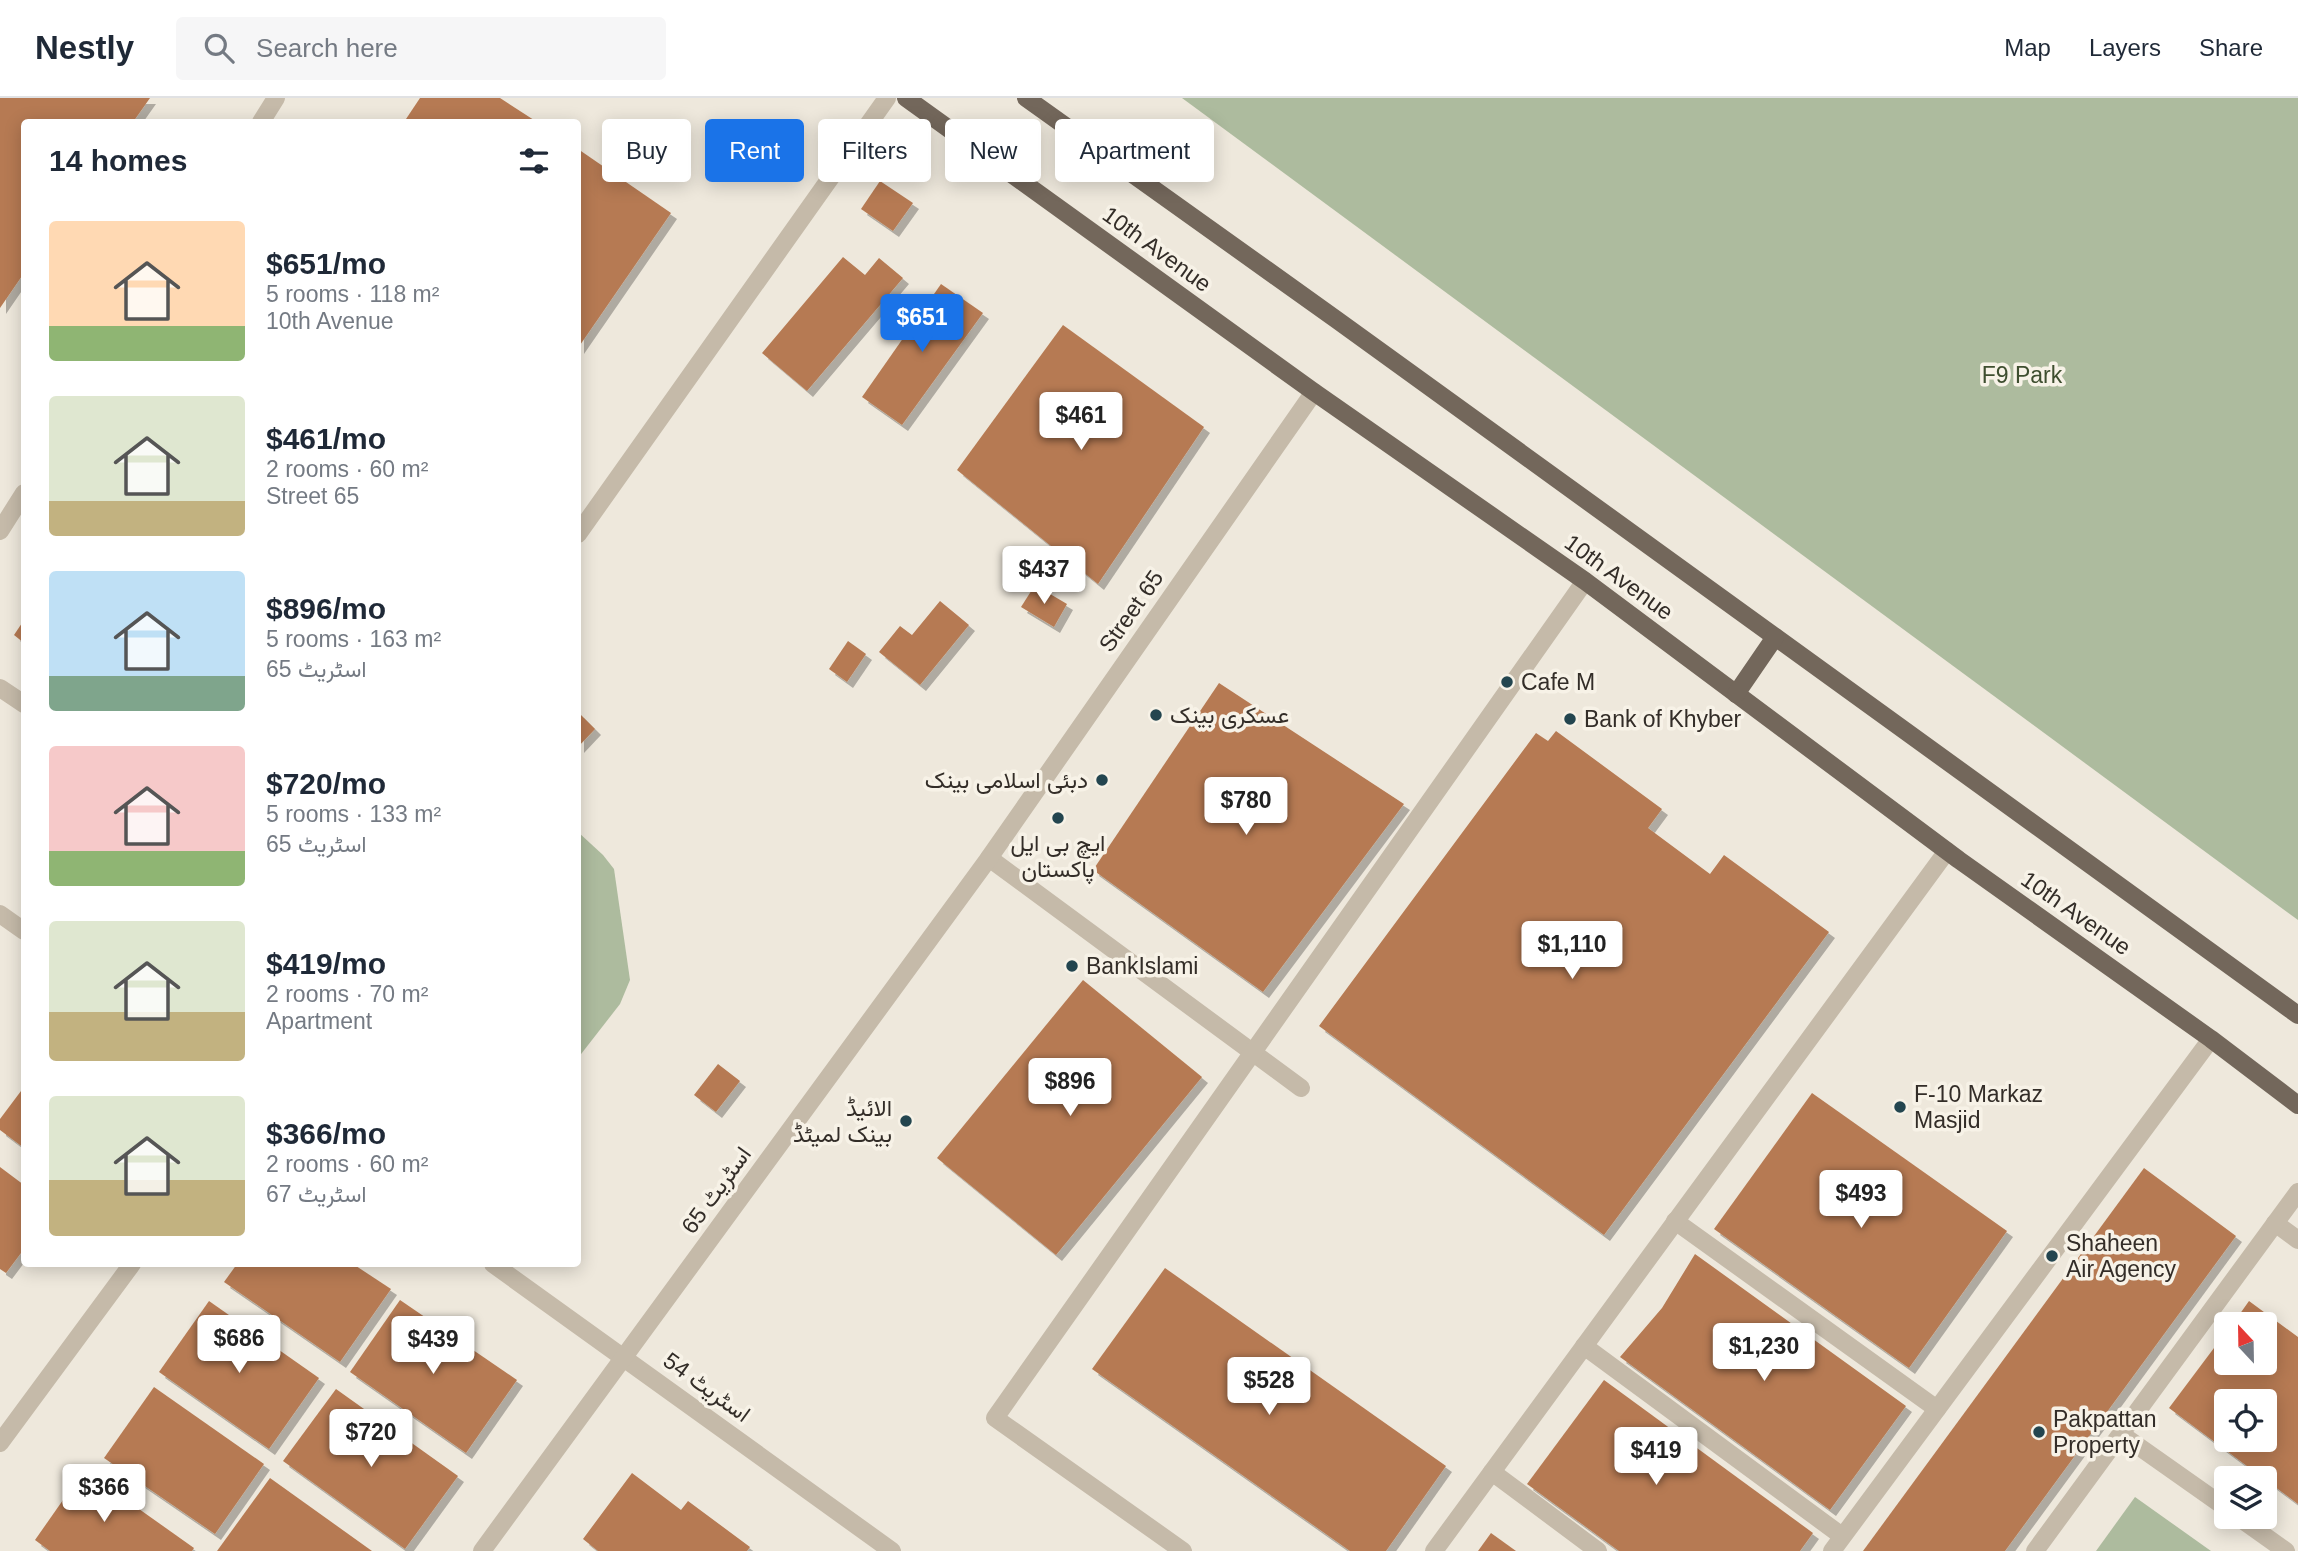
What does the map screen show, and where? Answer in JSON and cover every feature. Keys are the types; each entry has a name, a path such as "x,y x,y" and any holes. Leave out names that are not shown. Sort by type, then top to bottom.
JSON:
{"main road":[{"name":"10th Avenue","path":"906,98 1314,392 1585,581 1947,851 2211,1039 2298,1105"},
{"name":"10th Avenue","path":"1026,98 2298,1016"},
{"path":"1736,694 1774,637"}],"street":[{"path":"263,119 276,98"},
{"path":"581,530 887,98"},
{"name":"Street 65","path":"989,858 1314,392"},
{"path":"0,531 21,498"},
{"path":"1183,1551 995,1418 1585,581"},
{"path":"0,688 21,702"},
{"path":"1434,1551 1947,851"},
{"path":"989,858 1301,1088"},
{"name":"اسٹریٹ 65","path":"482,1551 989,858"},
{"path":"0,914 21,930"},
{"path":"1584,1346 1837,1544 2211,1039"},
{"path":"2035,1551 2298,1192"},
{"path":"1675,1222 1937,1409"},
{"path":"2276,1223 2298,1240"},
{"path":"0,1443 130,1267"},
{"name":"اسٹریٹ 54","path":"496,1267 892,1551"},
{"path":"2121,1434 2214,1500"},
{"path":"1492,1472 1598,1551"},
{"path":"2255,1529 2286,1551"}],"green space":[{"name":"F9 Park","path":"1182,98 2298,98 2298,920 1214,119"},
{"path":"581,835 614,869 630,980 620,1004 581,1054"},
{"path":"2135,1497 2211,1551 2096,1551"}],"building":[{"path":"0,98 150,98 135,119 21,119 21,277 0,308"},
{"path":"420,98 500,98 532,119 406,119"},
{"path":"581,151 602,166 602,182 626,182 671,213 581,344"},
{"path":"879,182 913,203 893,231 861,209"},
{"path":"843,257 865,275 879,258 903,278 807,391 762,353"},
{"path":"941,284 983,313 902,425 862,397"},
{"path":"1063,325 1204,427 1098,584 957,470"},
{"path":"1035,585 1067,604 1054,627 1021,607"},
{"path":"940,601 969,625 920,685 879,652 900,626 912,635"},
{"path":"21,624 21,641 14,635"},
{"path":"848,641 866,654 847,682 829,669"},
{"path":"1219,683 1404,804 1263,992 1093,870"},
{"path":"581,715 595,729 581,744"},
{"path":"1556,731 1662,809 1648,828 1710,874 1724,855 1829,932 1604,1235 1319,1026 1536,733 1548,741"},
{"path":"1083,980 1202,1077 1056,1255 937,1158"},
{"path":"718,1064 740,1081 716,1112 694,1095"},
{"path":"21,1091 21,1146 0,1130 0,1119"},
{"path":"1812,1093 2007,1231 1909,1368 1714,1229"},
{"path":"0,1167 21,1183 21,1253 6,1273 0,1269"},
{"path":"2144,1168 2236,1236 2005,1551 1863,1551"},
{"path":"1695,1254 1906,1406 1830,1510 1620,1357 1662,1308"},
{"path":"235,1267 358,1267 391,1289 340,1362 224,1282"},
{"path":"1165,1268 1446,1466 1386,1551 1350,1551 1092,1369"},
{"path":"400,1300 517,1380 466,1453 350,1372"},
{"path":"209,1301 319,1378 269,1449 159,1372"},
{"path":"2249,1301 2264,1312 2241,1312"},
{"path":"2277,1322 2298,1337 2298,1504 2277,1488 2277,1466 2247,1466 2228,1452 2277,1452 2277,1389 2214,1389 2214,1441 2169,1408 2214,1348 2214,1376 2277,1376"},
{"path":"1604,1380 1813,1533 1800,1551 1619,1551 1527,1484"},
{"path":"154,1387 264,1464 215,1534 104,1458"},
{"path":"336,1389 458,1476 405,1549 283,1461"},
{"path":"84,1470 194,1548 192,1551 50,1551 35,1540"},
{"path":"632,1473 681,1510 688,1501 750,1547 747,1551 598,1551 583,1539"},
{"path":"270,1478 372,1551 217,1551"},
{"path":"1491,1533 1516,1551 1478,1551"}],"place":[{"name":"Cafe M","path":"1507,682"},
{"name":"عسکری بینک","path":"1156,715"},
{"name":"Bank of Khyber","path":"1570,719"},
{"name":"دبئی اسلامی بینک","path":"1102,780"},
{"name":"ایچ بی ایل پاکستان","path":"1058,818"},
{"name":"BankIslami","path":"1072,966"},
{"name":"F-10 Markaz Masjid","path":"1900,1107"},
{"name":"الائیڈ بینک لمیٹڈ","path":"906,1121"},
{"name":"Shaheen Air Agency","path":"2052,1256"},
{"name":"Pakpattan Property","path":"2039,1432"}]}
